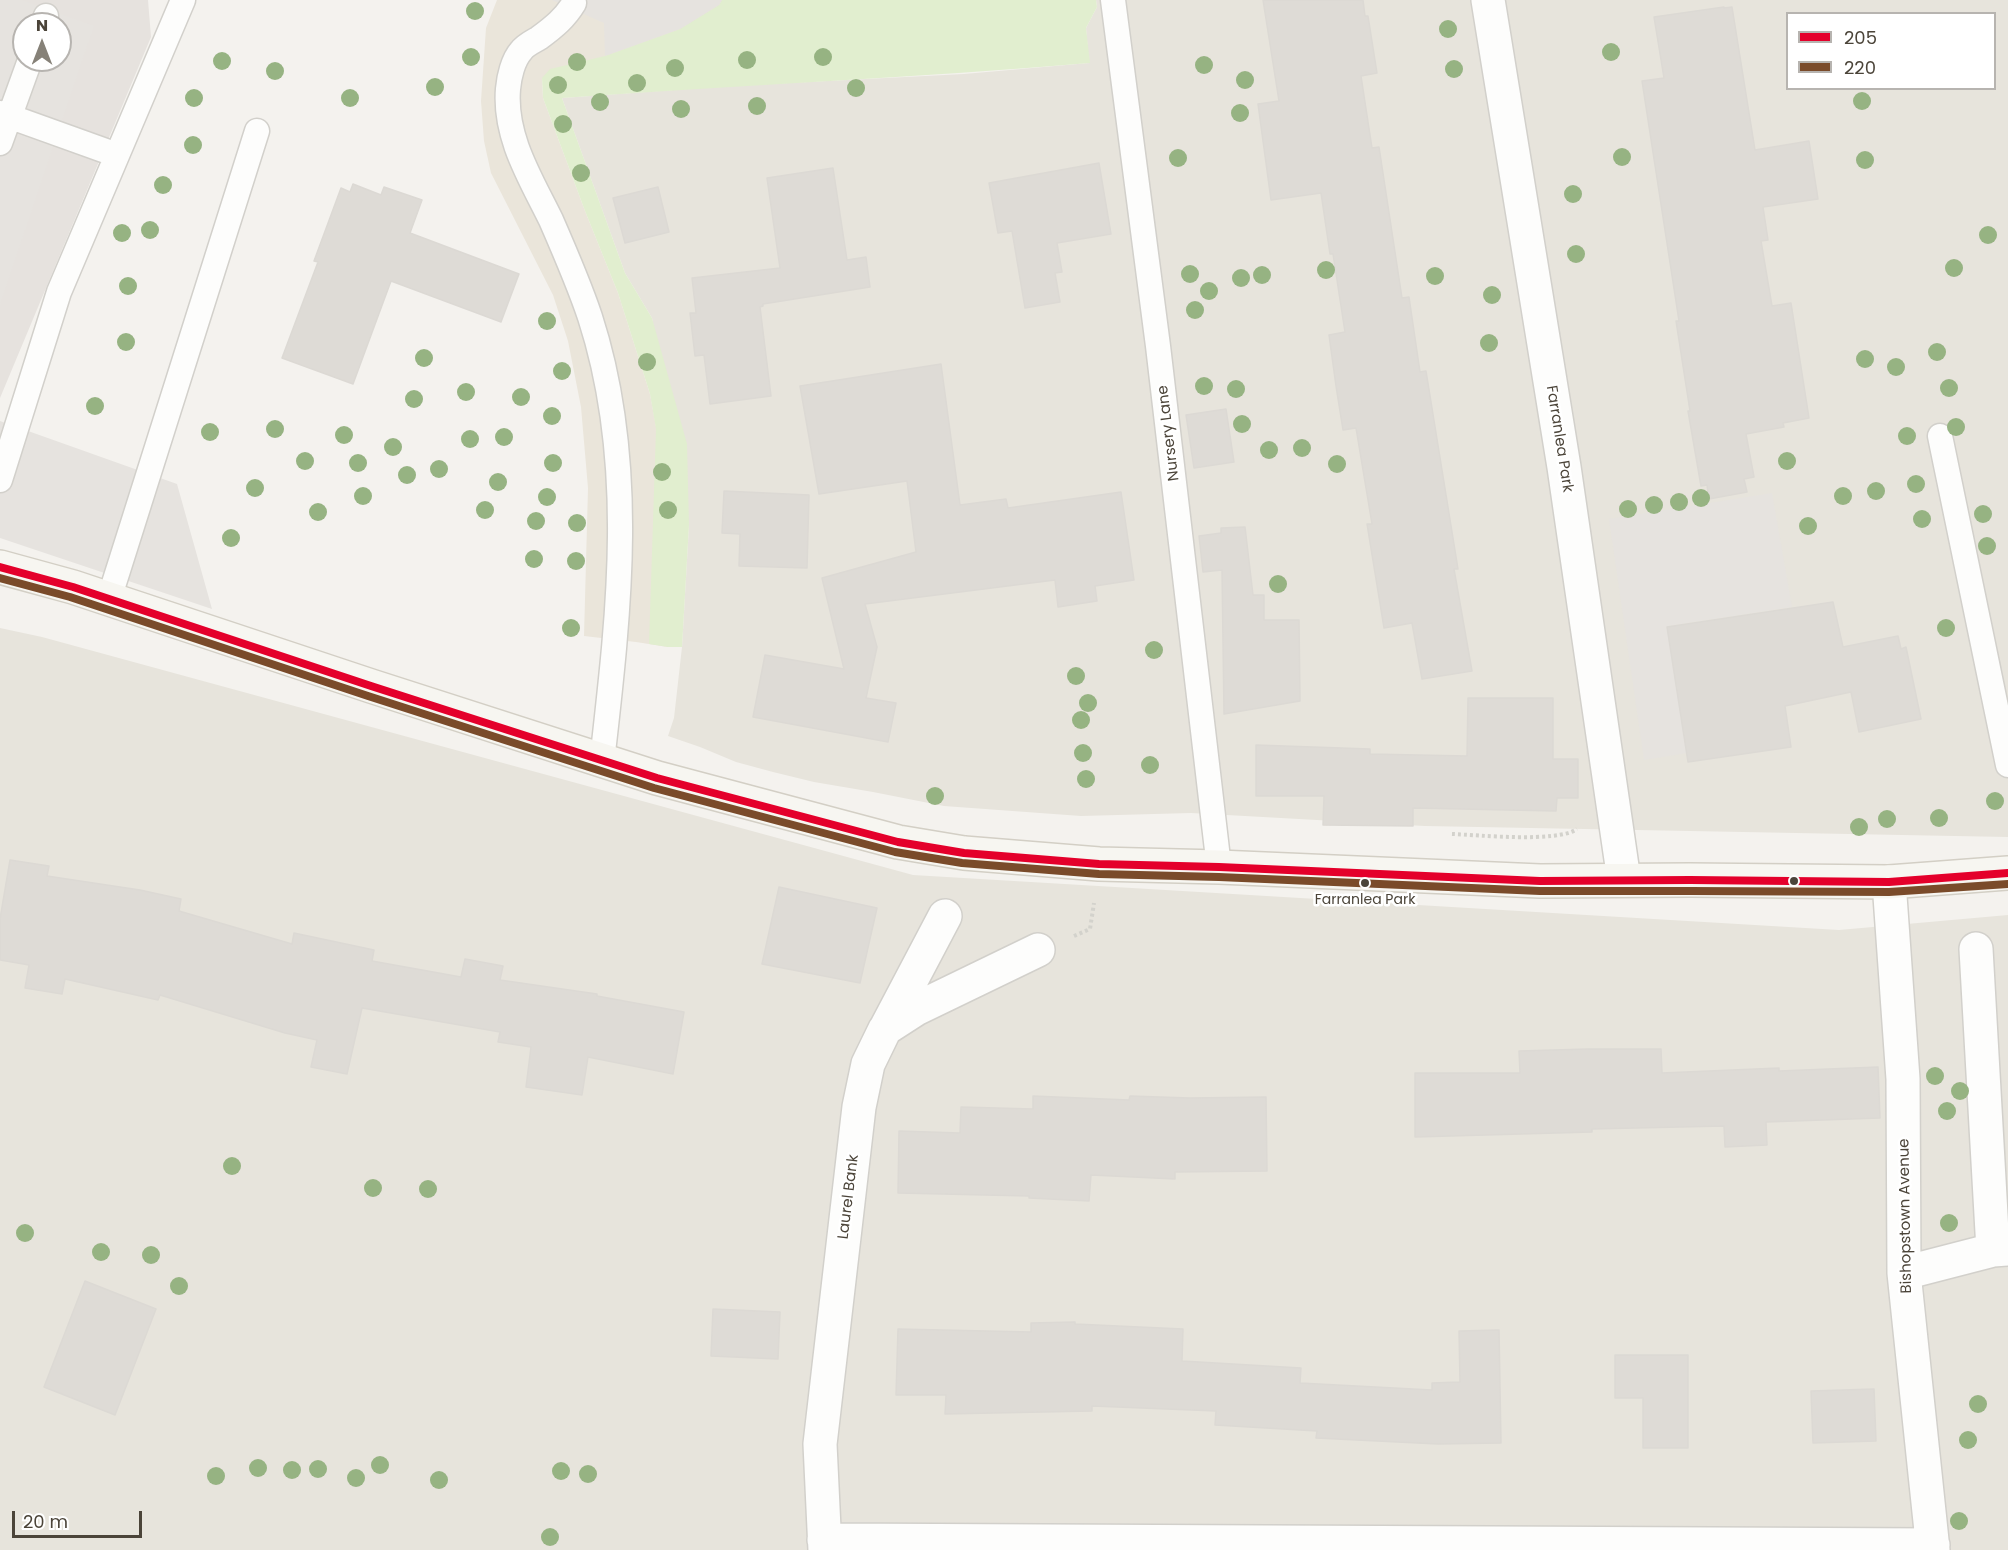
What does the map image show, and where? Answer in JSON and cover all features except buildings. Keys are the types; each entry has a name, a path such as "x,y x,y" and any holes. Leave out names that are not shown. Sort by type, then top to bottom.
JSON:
{"main road":[{"path":"0,567 73,587 602,761 821,823 898,842 964,853 1099,864 1540,881 1889,882 2008,873"}],"street":[{"name":"Farranlea Park","path":"1488,0 1564,467 1624,880"},
{"name":"Bishopstown Avenue","path":"1889,882 1903,1079 1904,1273 1933,1547"},
{"name":"Laurel Bank","path":"825,1545 820,1444 859,1107 868,1064 945,916"},
{"path":"1904,1273 2000,1250 1976,949"},
{"path":"885,1029 916,1009 1038,950"},
{"path":"825,1545 1933,1547"}],"lane":[{"path":"0,480 59,292 183,0"},
{"name":"Nursery Lane","path":"1113,0 1158,346 1219,867"},
{"path":"574,3 566,16 554,28 521,50 514,63 508,88 508,117 513,141 562,244 590,317 615,424 621,534 616,639 602,761"},
{"path":"0,143 5,114 24,72"},
{"path":"5,114 117,154"},
{"path":"109,599 257,131"},
{"path":"1940,436 2008,765"}],"path":[{"path":"1038,950 1090,930 1099,864"}],"shaded area":[{"path":"0,0 148,0 151,37 0,398"},
{"path":"0,0 22,0 55,12 12,12 12,72 72,72 72,18 94,26 0,305"},
{"path":"497,0 1077,0 1088,47 542,78 543,98 618,293 650,394 666,480 668,647 584,636 588,488 581,407 568,341 553,295 491,173 484,141 481,101 486,28"},
{"path":"552,0 722,0 719,5 680,29 605,56 604,23"},
{"path":"1096,0 2008,0 2008,837 1425,826 1191,813 1081,816 944,806 814,782 773,772 736,762 668,736 674,718 682,647 689,525 652,318 625,273 562,98 729,86 964,74 1089,63 1086,28 1097,7"},
{"path":"0,421 177,484 212,609 0,538"},
{"path":"1772,493 1792,607 1668,626 1687,753 1644,760 1609,519"},
{"path":"0,628 42,637 913,875 1839,930 2008,915 2008,1550 0,1550"}],"green space":[{"path":"722,0 1096,0 1097,7 1086,28 1090,63 562,98 625,273 652,318 687,444 689,525 682,647 668,647 649,644 656,429 650,394 618,293 543,98 542,78 550,69 605,56 680,29 719,5"}],"transit line":[{"name":"205","path":"0,567 73,587 657,778 898,842 964,853 1099,864 1540,881 1889,882 2008,873"},
{"name":"220","path":"0,578 70,597 654,788 895,852 962,863 1099,874 1540,891 1889,892 2008,884"}],"place":[{"name":"Farranlea Park","path":"1365,883"}]}
